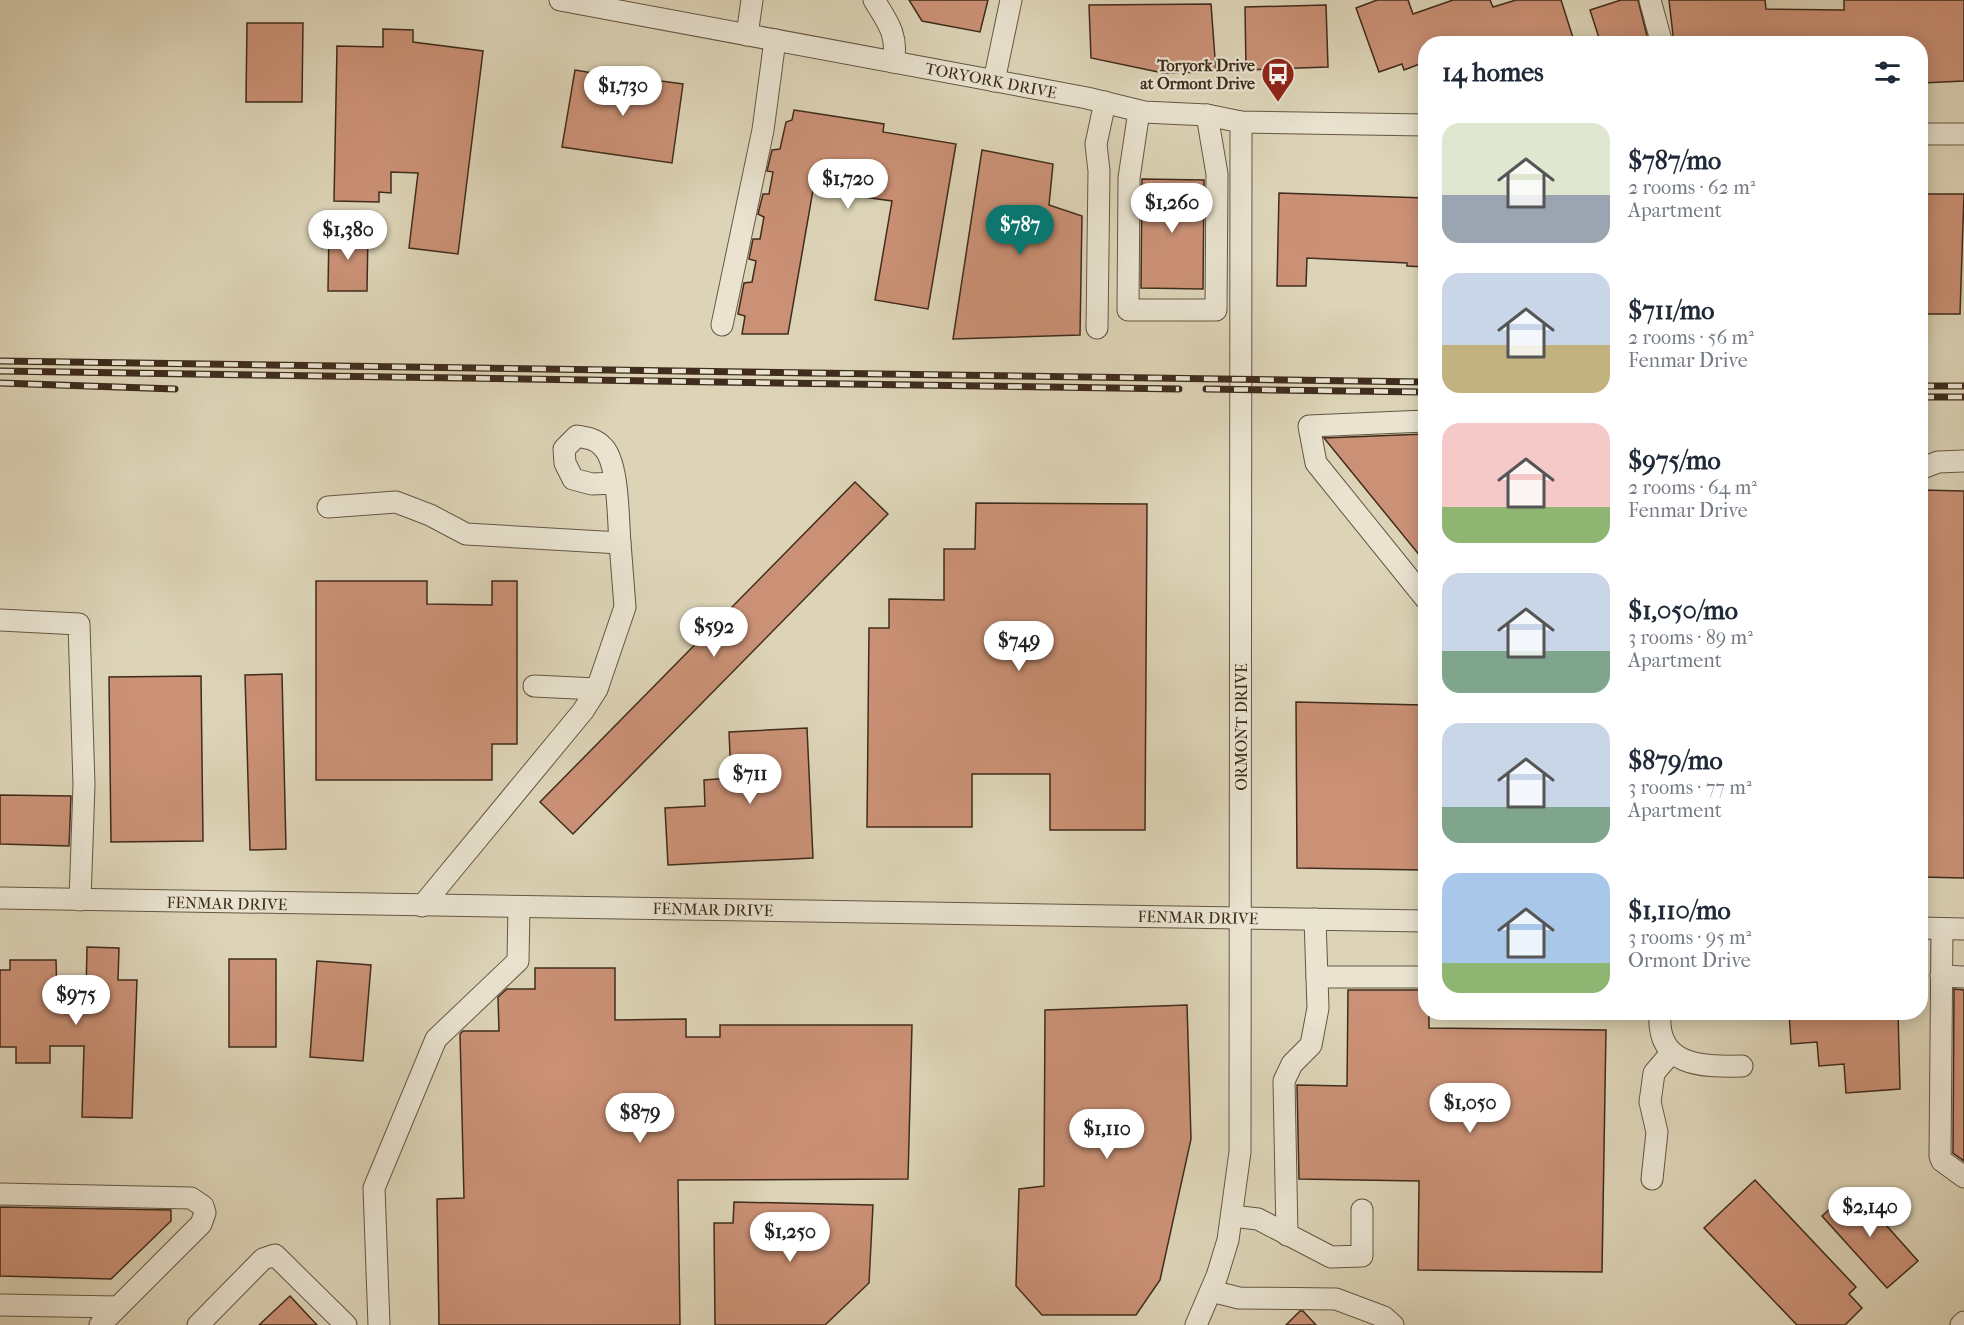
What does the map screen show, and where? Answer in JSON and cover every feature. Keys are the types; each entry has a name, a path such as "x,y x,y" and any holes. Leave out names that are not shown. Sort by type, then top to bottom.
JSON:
{"street":[{"name":"TORYORK DRIVE","path":"560,0 614,5 747,35 1105,102 1139,111 1207,115 1241,122 1418,125"},
{"path":"747,35 752,0"},
{"path":"874,0 893,30 896,44 893,62"},
{"path":"994,81 1011,0"},
{"path":"1650,0 1660,36"},
{"path":"722,326 763,130 775,40"},
{"path":"1097,328 1099,171 1096,144 1105,102"},
{"path":"1139,111 1129,178 1128,310 1216,310 1217,174 1207,115"},
{"name":"ORMONT DRIVE","path":"1196,1325 1211,1291 1228,1240 1241,1144 1241,122"},
{"path":"1928,134 1964,134"},
{"path":"1418,421 1309,426 1316,463 1418,589"},
{"path":"1928,466 1938,462 1964,461"},
{"path":"422,906 583,711 597,689 625,607 614,483"},
{"path":"328,507 396,502 430,515 466,534 620,543"},
{"path":"0,620 79,624 84,784 80,900"},
{"path":"534,686 597,689"},
{"name":"FENMAR DRIVE","path":"0,898 1418,921"},
{"path":"379,1325 374,1188 436,1039 518,961 519,907"},
{"path":"1287,1234 1284,1081 1292,1064 1311,1045 1318,1008 1315,919"},
{"path":"1928,928 1964,929"},
{"path":"1942,929 1940,1156 1942,1161 1964,1177"},
{"path":"1317,976 1418,977"},
{"path":"1941,976 1964,976"},
{"path":"1660,1020 1659,1034 1671,1053 1691,1064 1742,1066"},
{"path":"1652,1179 1657,1132 1650,1102 1654,1073 1671,1053"},
{"path":"0,1194 197,1200 206,1213 201,1224 100,1325"},
{"path":"1232,1216 1258,1219 1330,1257 1362,1256 1362,1209"},
{"path":"198,1325 263,1258 275,1255 346,1325"},
{"path":"1211,1291 1239,1298 1336,1299 1384,1317 1393,1325"},
{"path":"0,1305 118,1307"}],"building":[{"path":"909,0 988,0 980,32 922,21"},
{"path":"1377,0 1408,0 1413,14 1453,0 1490,0 1493,7 1516,0 1561,0 1572,36 1418,36 1418,65 1404,70 1402,64 1379,72 1356,8"},
{"path":"1621,0 1638,0 1647,36 1598,36 1590,10"},
{"path":"1669,0 1765,0 1766,9 1844,10 1844,0 1964,0 1964,81 1928,83 1928,36 1673,36"},
{"path":"1211,4 1216,72 1163,73 1091,58 1089,5"},
{"path":"1326,5 1328,67 1246,70 1245,7"},
{"path":"247,23 303,23 302,102 246,102"},
{"path":"383,29 413,30 413,42 483,51 458,254 409,248 418,173 391,172 391,193 379,192 379,202 334,201 337,46 383,47"},
{"path":"575,70 646,82 646,79 683,84 672,163 562,147"},
{"path":"794,110 884,124 883,132 956,144 928,309 875,300 892,201 813,190 788,334 742,334 745,316 738,314 744,283 752,282 756,261 749,259 753,239 760,239 764,217 758,214 763,194 769,194 773,172 767,171 772,150 780,149 786,122 792,120"},
{"path":"982,150 1053,164 1049,205 1082,216 1080,335 953,339"},
{"path":"1142,179 1204,180 1203,289 1141,288"},
{"path":"1279,193 1418,198 1418,267 1407,266 1407,263 1307,258 1306,286 1277,286"},
{"path":"1928,194 1964,194 1960,314 1928,314"},
{"path":"329,230 368,231 367,291 328,291"},
{"path":"1418,434 1418,553 1324,438"},
{"path":"855,482 888,514 573,834 540,802"},
{"path":"1928,490 1964,491 1964,878 1928,877"},
{"path":"976,503 1147,504 1145,830 1050,830 1050,774 972,774 972,827 867,827 869,628 889,628 889,599 944,600 944,549 975,549"},
{"path":"316,581 427,581 427,604 492,605 492,581 517,581 517,744 492,744 492,780 316,780"},
{"path":"282,674 286,849 250,850 245,675"},
{"path":"201,676 203,841 111,842 109,677"},
{"path":"1296,702 1418,705 1418,870 1297,868"},
{"path":"807,728 813,858 668,865 665,808 705,806 704,780 731,778 729,732"},
{"path":"0,795 71,796 69,846 0,844"},
{"path":"87,947 119,948 118,980 137,980 132,1118 82,1117 84,1046 50,1046 50,1063 16,1063 16,1047 0,1047 0,970 10,970 10,960 56,960 57,996 86,995"},
{"path":"229,959 276,959 276,1047 229,1047"},
{"path":"317,961 371,965 363,1061 310,1057"},
{"path":"535,968 615,968 615,1020 686,1019 686,1037 720,1037 720,1025 912,1025 908,1179 678,1180 680,1325 439,1325 437,1199 464,1198 460,1034 463,1031 499,1031 498,997 507,989 535,989"},
{"path":"1954,989 1964,990 1964,1161 1953,1153"},
{"path":"1348,990 1418,990 1418,1020 1429,1020 1429,1028 1606,1030 1602,1272 1418,1270 1419,1181 1299,1179 1297,1085 1347,1086"},
{"path":"1187,1005 1191,1139 1160,1280 1136,1315 1042,1315 1016,1286 1019,1189 1044,1186 1045,1010"},
{"path":"1790,1020 1898,1020 1900,1089 1846,1093 1844,1064 1819,1066 1817,1042 1791,1044"},
{"path":"1755,1180 1856,1287 1849,1294 1862,1308 1845,1325 1797,1325 1704,1228"},
{"path":"1853,1188 1918,1261 1887,1288 1822,1216"},
{"path":"734,1202 873,1205 869,1283 825,1325 715,1325 714,1223 733,1223"},
{"path":"0,1207 171,1210 171,1221 111,1279 0,1276"},
{"path":"290,1296 317,1325 259,1325"},
{"path":"1300,1311 1303,1311 1316,1325 1286,1325"}],"railway":[{"path":"0,361 1418,382"},
{"path":"0,371 1179,389"},
{"path":"0,383 175,389"},
{"path":"1928,386 1964,386"},
{"path":"1206,389 1418,392"},
{"path":"1928,397 1964,397"}],"place":[{"name":"Toryork Drive at Ormont Drive","path":"1278,103"}]}
